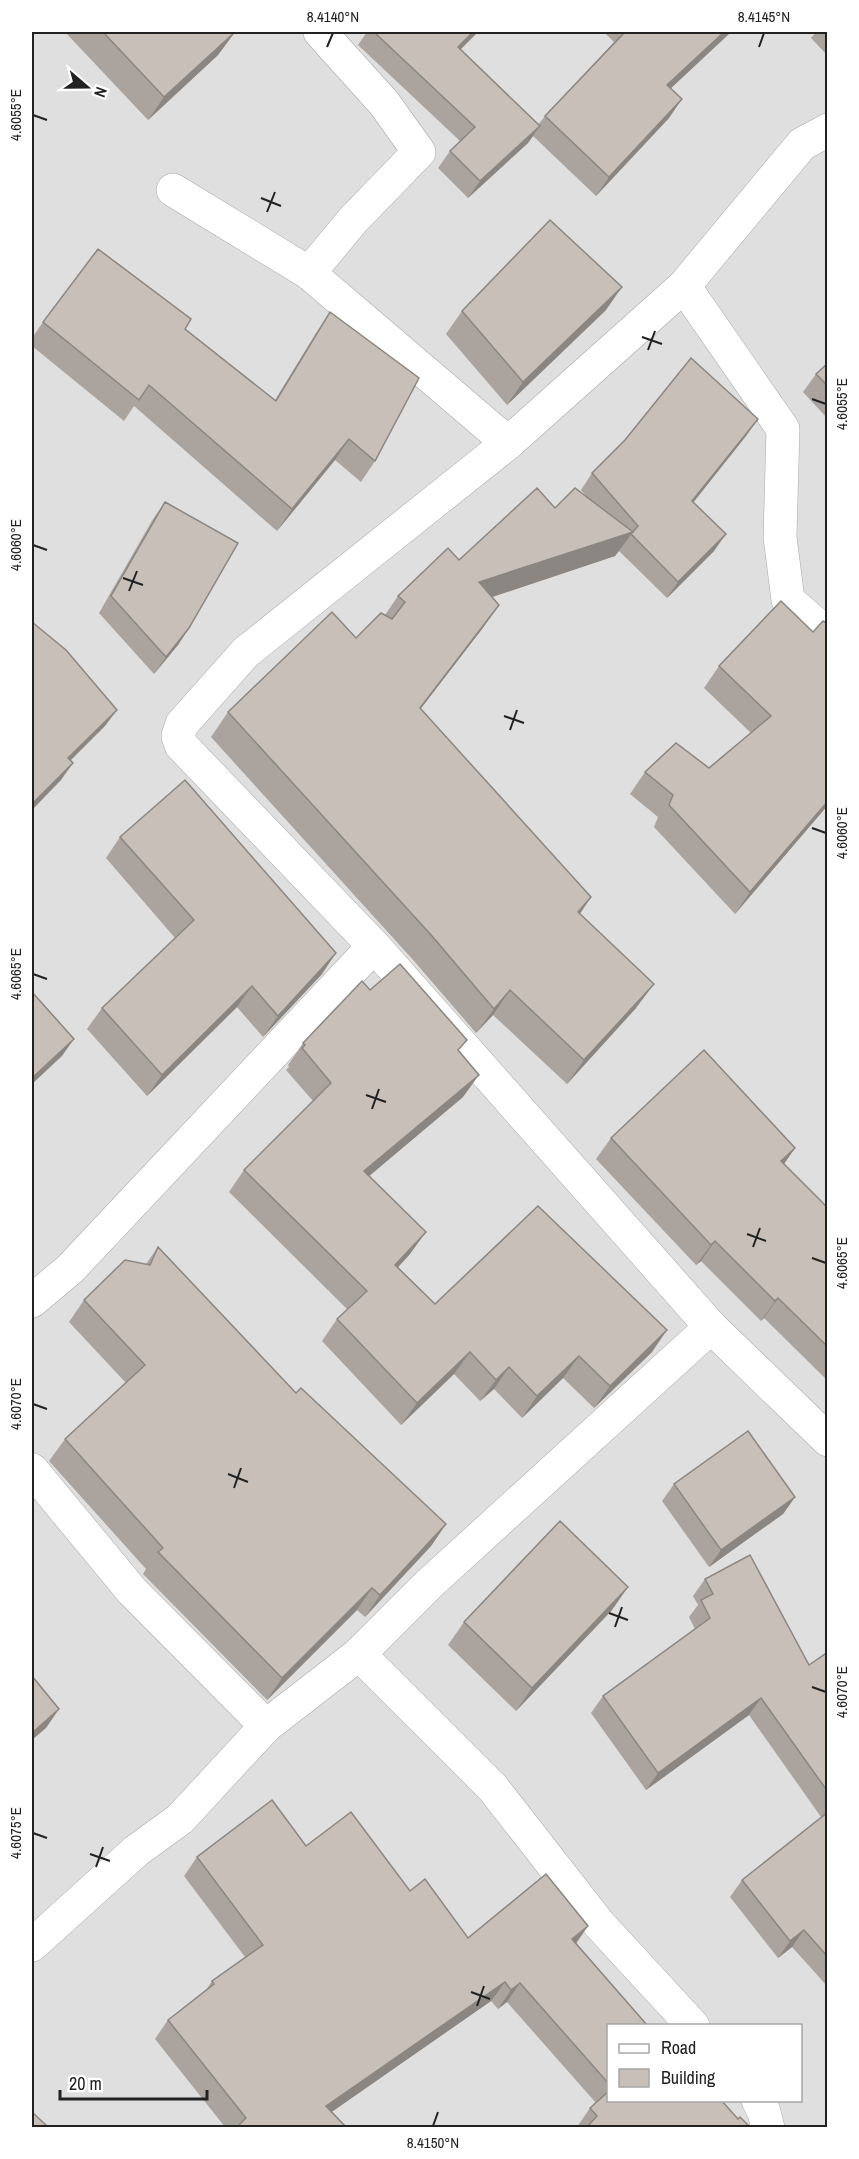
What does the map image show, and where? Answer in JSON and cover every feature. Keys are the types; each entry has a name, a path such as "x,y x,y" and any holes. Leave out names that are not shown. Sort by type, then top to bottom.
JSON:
{"street":[{"path":"309,273 352,220 419,152 384,103 320,32"},
{"path":"828,130 802,144 684,286 508,443 246,652 182,724 178,736 181,745 374,946 711,1327 828,1440"},
{"path":"173,190 309,273 508,443"},
{"path":"684,286 783,429 780,537 788,600 828,635"},
{"path":"32,1301 70,1269 374,946"},
{"path":"32,1945 136,1851 180,1819 266,1726 359,1654 429,1584 711,1327"},
{"path":"32,1470 132,1591 266,1726"},
{"path":"359,1654 493,1788 599,1924 692,2024"},
{"path":"759,2102 768,2127"}],"shaded area":[{"path":"32,32 827,32 827,2127 32,2128"}],"building":[{"path":"103,32 235,32 164,97"},
{"path":"374,32 473,32 458,47 540,126 480,181 450,151 475,127"},
{"path":"625,32 724,32 667,85 682,99 609,177 545,116"},
{"path":"550,220 622,287 523,382 462,311"},
{"path":"98,249 191,319 185,329 276,401 330,312 419,378 375,461 349,439 292,509 149,385 139,400 43,322"},
{"path":"691,358 758,419 692,501 726,534 678,582 631,534 638,526 592,473 625,440"},
{"path":"828,363 828,386 816,374"},
{"path":"537,488 555,508 575,488 633,532 479,582 499,605 420,708 591,897 578,912 654,984 584,1060 510,990 494,1009 432,936 228,712 332,612 356,638 381,613 392,619 405,602 398,596 448,548 459,560"},
{"path":"165,502 238,543 189,628 166,657 111,596"},
{"path":"781,601 813,632 823,621 828,624 828,801 750,892 669,805 673,795 645,772 676,743 709,768 771,716 719,666"},
{"path":"32,622 66,650 117,710 68,758 73,763 32,804"},
{"path":"185,780 336,953 278,1016 252,986 162,1075 102,1008 194,920 120,837"},
{"path":"400,964 467,1040 458,1050 479,1075 364,1171 426,1232 395,1265 435,1304 538,1206 667,1330 610,1386 579,1356 537,1396 509,1367 496,1380 470,1352 417,1403 337,1319 367,1291 244,1170 331,1083 302,1048 305,1045 303,1043 362,981 370,990"},
{"path":"32,992 74,1039 32,1078"},
{"path":"704,1050 795,1148 781,1161 828,1208 828,1347 778,1298 775,1301 715,1241 711,1245 611,1138"},
{"path":"158,1247 296,1393 301,1388 446,1524 380,1595 372,1588 282,1678 158,1552 163,1548 65,1439 145,1365 84,1300 125,1260 150,1265"},
{"path":"748,1431 795,1497 721,1550 674,1484"},
{"path":"560,1521 628,1587 532,1688 464,1622"},
{"path":"750,1555 809,1665 828,1652 828,1792 761,1698 658,1773 603,1696 710,1618 701,1600 713,1594 705,1579"},
{"path":"32,1676 59,1709 32,1733"},
{"path":"272,1800 306,1846 351,1812 410,1891 425,1879 468,1938 546,1874 588,1926 572,1939 646,2024 607,2024 607,2082 520,1983 511,1990 505,1982 326,2106 346,2127 237,2127 246,2118 168,2020 214,1984 212,1981 263,1945 197,1857"},
{"path":"828,1812 828,1957 804,1930 790,1941 742,1880"},
{"path":"607,2093 607,2102 723,2102 738,2119 740,2117 750,2127 587,2127 597,2116 590,2108"},
{"path":"32,2112 48,2127 32,2127"}]}
